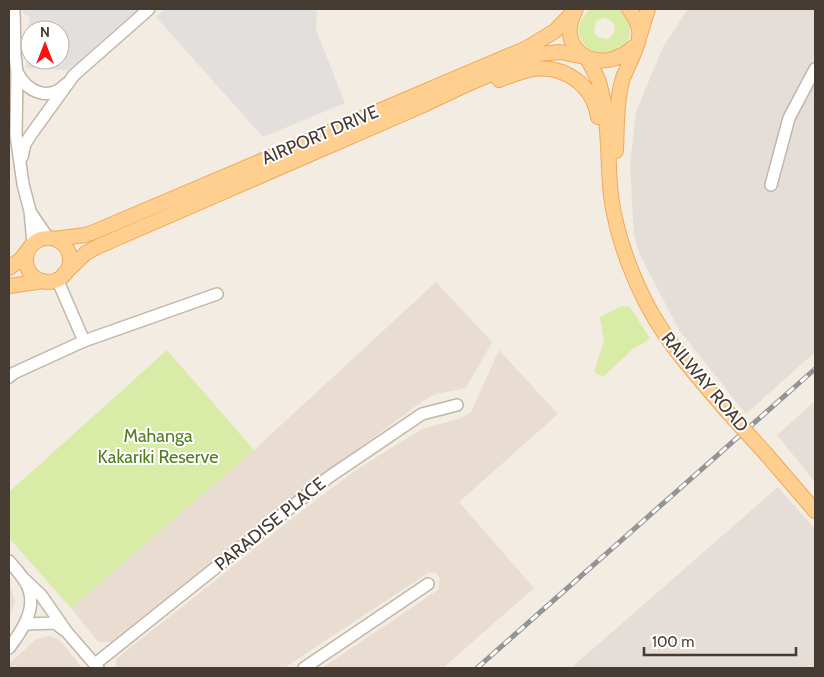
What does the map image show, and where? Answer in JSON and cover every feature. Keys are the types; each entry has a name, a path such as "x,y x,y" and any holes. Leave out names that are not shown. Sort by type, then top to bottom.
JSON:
{"main road":[{"name":"RAILWAY ROAD","path":"576,9 570,27 572,38 576,48 586,58 600,83 604,103 611,197 621,238 636,283 664,334 726,410 815,511"},
{"name":"AIRPORT DRIVE","path":"31,246 43,238 85,235 94,232 527,48 555,31 576,9"},
{"path":"629,9 639,26 638,42"},
{"name":"RAILWAY ROAD","path":"621,238 616,170 617,117 623,81 648,9"},
{"name":"AIRPORT DRIVE","path":"57,278 86,253 97,247 539,54 560,52 604,62 613,61 623,56 638,42"},
{"path":"419,107 523,71 546,68 565,73 582,84 593,98 597,111 611,197"},
{"path":"9,286 57,278 68,269 70,261 66,247 51,238"},
{"path":"31,246 26,261 28,268 37,278 57,278"},
{"path":"9,268 20,260 31,246"}],"street":[{"path":"14,9 14,55 17,72 20,80 38,93 50,93 60,89 149,9"},
{"path":"771,185 789,118 815,69"},
{"path":"17,72 16,135 24,191 30,211 31,246"},
{"path":"21,164 22,154 30,136 74,75"},
{"path":"30,211 51,238"},
{"path":"57,278 84,341"},
{"path":"9,377 84,341 217,294"},
{"name":"PARADISE PLACE","path":"96,666 329,477 422,414 457,405"},
{"path":"9,561 41,595 66,631 96,666"},
{"path":"9,648 25,624 29,613 30,591 23,578"},
{"path":"304,668 428,584"},
{"path":"25,624 55,623 66,631"}],"shaded area":[{"path":"23,9 138,9 70,68 70,20 29,20 30,17 23,13"},
{"path":"164,9 317,9 316,30 345,103 263,137 156,17"},
{"path":"688,9 815,9 815,352 746,414 679,330 639,253 634,235 630,166 636,112 663,47"},
{"path":"436,282 492,342 466,388 436,394 423,401 340,462 111,642 98,642 71,608 254,450"},
{"path":"499,350 558,414 459,502 534,588 443,668 322,668 438,590 440,578 436,573 428,573 284,668 116,668 116,659 290,520 356,470 422,429 461,418 471,412"},
{"path":"815,401 815,482 777,435"},
{"path":"778,487 815,529 815,668 571,668"},
{"path":"9,580 15,602 9,619"},
{"path":"50,636 61,641 82,668 9,668 9,664 36,639"}],"green space":[{"path":"590,9 619,9 628,19 630,32 625,45 616,52 605,54 594,51 584,44 579,34 580,22","holes":["603,18 613,23 614,33 608,39 597,37 594,31 596,21"]},
{"path":"622,306 630,307 650,339 633,349 603,377 594,372 604,341 600,317"},
{"name":"Mahanga Kakariki Reserve","path":"167,350 254,450 71,608 9,538 9,492"}],"railway":[{"path":"477,668 815,369"}]}
